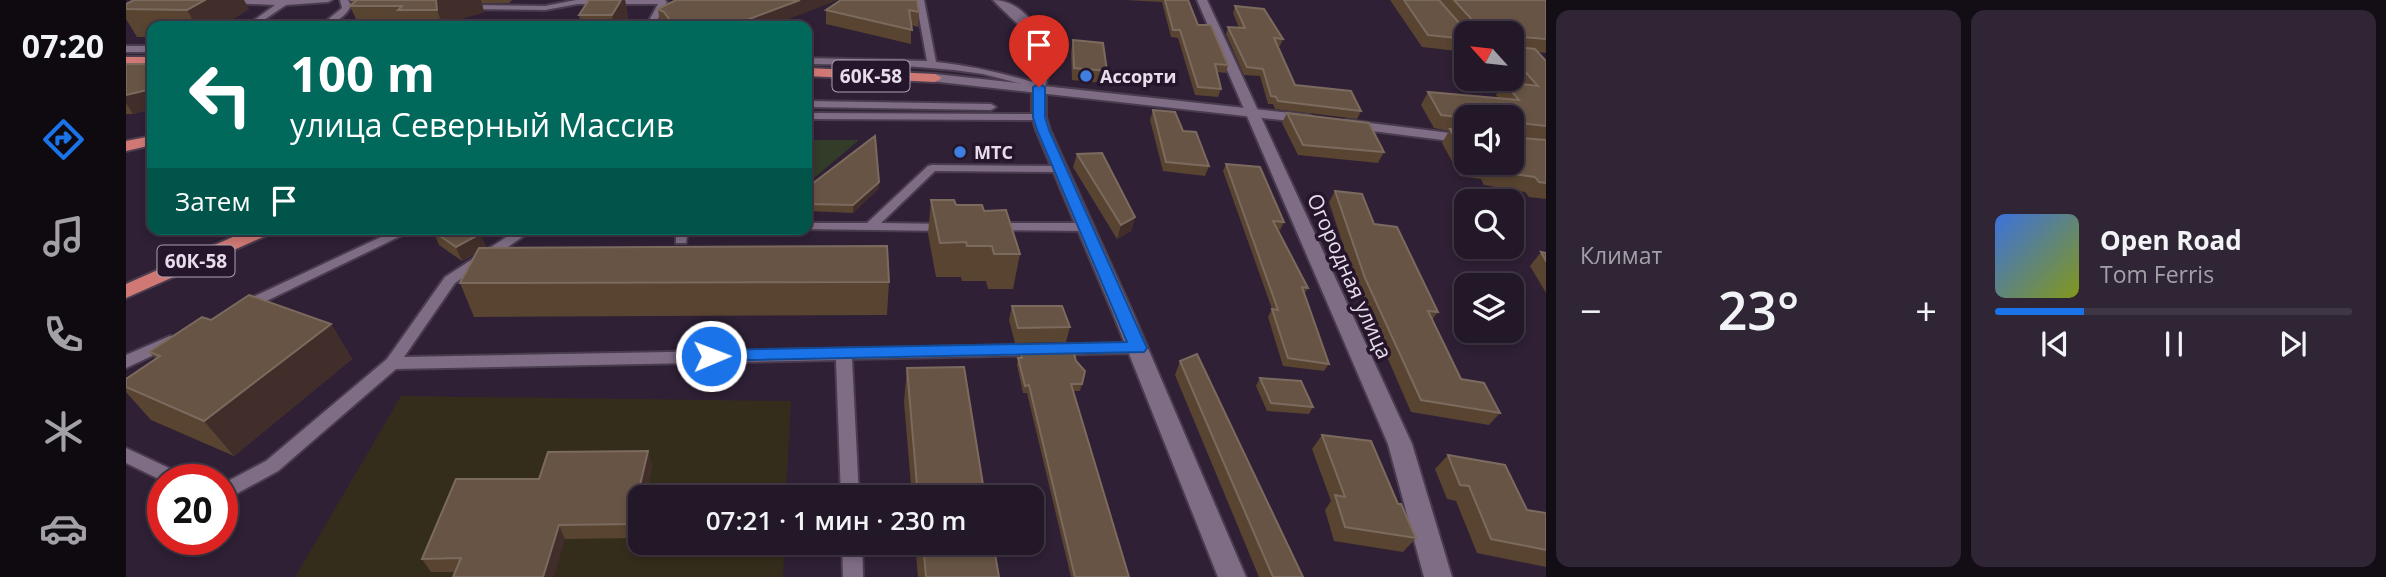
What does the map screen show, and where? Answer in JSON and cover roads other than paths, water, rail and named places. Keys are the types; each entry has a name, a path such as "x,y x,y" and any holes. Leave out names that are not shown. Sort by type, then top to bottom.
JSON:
{"highway":[{"path":"126,61 147,61"},
{"path":"812,72 934,71"},
{"name":"60К-58","path":"812,79 934,71"},
{"path":"126,146 147,142"},
{"name":"60К-58","path":"126,292 253,235"}],"street":[{"path":"999,0 1018,14 1038,39 1042,52 1039,104 1060,169 1138,348 1232,577"},
{"name":"Огородная улица","path":"1202,0 1400,444 1438,577"},
{"path":"934,71 1039,104 1252,113 1454,138"}],"lane":[{"path":"206,0 284,3 328,0"},
{"path":"330,21 346,9 344,0"},
{"path":"455,0 458,5 466,6 545,8 576,1 663,1 653,21"},
{"path":"920,0 934,71"},
{"path":"257,21 284,3"},
{"path":"126,49 147,49"},
{"path":"812,61 910,62 934,71"},
{"path":"812,104 1039,104"},
{"path":"812,116 1039,104"},
{"path":"870,227 932,168 1060,169"},
{"path":"812,227 1086,227"},
{"path":"226,315 396,235"},
{"path":"238,485 272,467 392,363 450,280 519,235"},
{"path":"126,362 190,332"},
{"path":"392,363 1138,348"},
{"path":"844,354 849,485"},
{"path":"126,455 147,465"},
{"path":"852,555 853,577"}],"place":[{"name":"Ассорти","path":"1086,76"},
{"name":"МТС","path":"960,152"}]}
